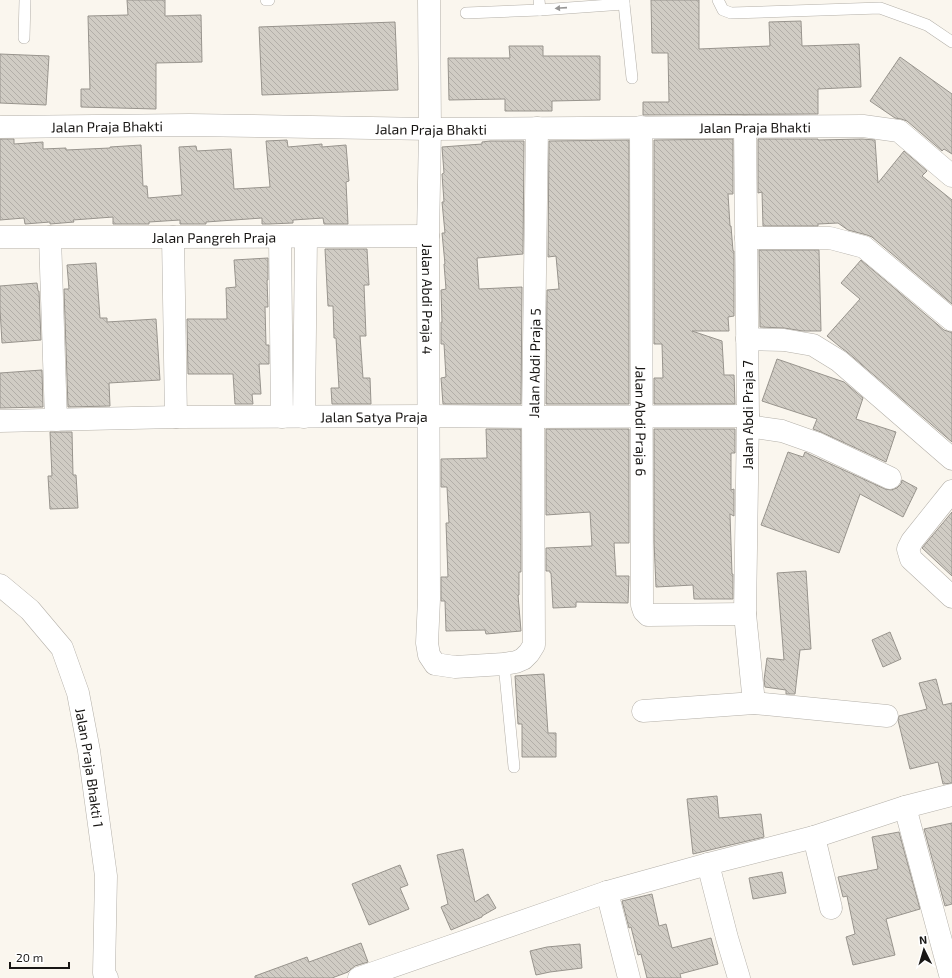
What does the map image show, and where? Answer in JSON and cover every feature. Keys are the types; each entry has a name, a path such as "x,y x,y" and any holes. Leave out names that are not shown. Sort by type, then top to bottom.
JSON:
{"street":[{"name":"Jalan Abdi Praja 4","path":"429,0 429,598 427,644 429,655 434,664 455,666 504,664"},
{"name":"Jalan Praja Bhakti","path":"0,127 189,125 430,129 863,126 899,131 952,176"},
{"name":"Jalan Abdi Praja 6","path":"641,127 642,605 644,611 648,615 746,614"},
{"name":"Jalan Abdi Praja 7","path":"745,127 748,421 746,614 754,703"},
{"name":"Jalan Abdi Praja 5","path":"504,664 523,659 534,645 533,417 537,128"},
{"name":"Jalan Pangreh Praja","path":"0,237 428,236"},
{"path":"50,237 56,420"},
{"path":"173,237 176,417"},
{"path":"280,237 282,417"},
{"path":"304,417 306,237"},
{"path":"746,238 830,238 864,246 952,320"},
{"path":"747,339 784,340 813,346 839,361 952,459"},
{"name":"Jalan Satya Praja","path":"0,421 176,417 428,416 642,417 748,421 816,443 890,478"},
{"path":"952,491 912,541 908,549 911,559 952,597"},
{"name":"Jalan Praja Bhakti 1","path":"0,585 30,610 62,648 78,693 89,751 106,876 104,976"},
{"path":"643,711 754,703 887,716"},
{"path":"359,978 607,892 814,837 905,807 952,795"},
{"path":"905,807 951,978"},
{"path":"814,837 831,908"},
{"path":"708,864 739,978"},
{"path":"607,892 629,978"}],"lane":[{"path":"24,38 25,0"},
{"path":"718,0 723,10 731,13 880,8 927,25 952,42"},
{"path":"466,13 540,5 624,2 632,78"},
{"path":"504,664 514,767"}],"building":[{"path":"127,0 165,0 165,16 201,15 202,62 156,63 156,109 81,107 81,89 90,89 88,16 128,15"},
{"path":"651,0 699,0 699,49 770,46 769,22 801,21 802,46 859,44 861,87 818,89 818,114 643,115 643,102 669,102 668,53 652,53"},
{"path":"395,22 398,90 262,95 259,27"},
{"path":"509,46 543,46 543,56 600,56 600,100 552,101 552,111 505,111 505,99 449,100 448,58 510,58"},
{"path":"0,54 49,56 46,105 0,103"},
{"path":"900,57 952,94 952,154 944,149 942,151 907,121 895,118 870,101"},
{"path":"0,139 14,139 14,144 43,142 43,149 66,148 66,150 141,145 143,186 147,186 148,198 182,195 179,147 196,146 197,151 231,149 234,189 270,187 266,141 287,140 288,147 322,144 322,147 346,145 349,181 346,182 348,224 324,224 323,218 293,220 293,223 269,224 262,224 262,218 206,222 206,224 180,224 180,220 149,222 149,224 113,224 113,217 73,220 74,222 50,224 50,222 25,224 24,218 0,220"},
{"path":"733,139 733,194 728,194 730,226 734,251 734,316 728,317 729,331 692,331 722,341 724,375 734,375 735,404 654,404 654,378 663,378 662,344 654,344 654,140"},
{"path":"758,139 875,140 878,183 904,151 927,171 922,176 952,200 952,304 872,237 848,230 838,223 818,224 818,226 763,226 762,192 758,193"},
{"path":"629,140 629,404 546,404 547,290 559,289 556,256 548,257 549,141"},
{"path":"524,141 523,254 477,258 479,289 522,287 521,404 443,404 441,378 446,377 444,344 441,344 441,290 446,289 442,233 445,233 442,202 444,202 442,174 444,173 442,147 482,144 482,142"},
{"path":"325,249 367,249 369,285 364,285 366,336 360,336 363,378 370,378 371,404 332,404 331,388 339,388 336,338 334,338 333,306 328,306"},
{"path":"759,250 819,250 821,331 760,327"},
{"path":"268,258 268,307 265,307 266,345 269,345 269,364 259,364 261,394 252,394 253,404 235,404 233,374 188,374 187,319 227,319 226,288 236,287 234,260"},
{"path":"861,260 944,330 952,332 952,442 827,336 860,299 841,283"},
{"path":"96,263 100,318 107,318 107,322 156,319 160,380 109,383 110,406 68,407 64,289 69,289 67,265"},
{"path":"37,283 39,291 41,340 2,343 0,286"},
{"path":"777,359 844,382 863,398 856,419 896,432 886,462 813,429 817,419 762,401"},
{"path":"42,370 43,407 0,408 0,373"},
{"path":"486,429 521,429 521,572 519,572 518,595 521,631 486,634 485,630 446,631 445,601 441,601 441,577 448,577 446,523 449,523 447,487 441,487 441,459 487,458"},
{"path":"546,429 629,429 629,543 614,543 616,576 629,576 628,603 576,602 576,607 553,608 551,573 550,571 546,571 546,548 592,546 590,512 546,515"},
{"path":"654,429 735,429 735,453 731,453 731,490 734,489 734,516 730,514 733,599 694,599 693,585 656,587 654,542"},
{"path":"50,432 72,432 73,475 76,475 78,508 50,509 48,476 52,476"},
{"path":"788,452 803,457 805,452 885,489 891,490 897,488 901,484 902,480 917,488 903,517 860,494 839,553 761,525"},
{"path":"952,512 952,576 922,548"},
{"path":"806,571 811,649 800,650 795,694 786,694 786,690 765,687 764,680 767,658 784,660 777,573"},
{"path":"890,632 901,659 883,667 872,640"},
{"path":"544,674 548,733 556,733 556,757 522,757 522,724 518,724 515,676"},
{"path":"936,679 943,705 952,703 952,783 943,784 938,762 910,769 898,720 899,716 927,709 919,683"},
{"path":"717,796 719,818 761,814 764,837 693,854 687,799"},
{"path":"952,823 952,904 945,906 924,829"},
{"path":"899,832 920,909 886,919 895,955 853,965 846,937 855,934 847,896 843,897 838,877 878,869 872,837"},
{"path":"463,849 475,902 488,894 496,908 482,917 451,930 441,907 448,904 437,855"},
{"path":"400,865 408,885 400,888 409,909 369,925 352,884"},
{"path":"782,872 786,893 753,899 749,878"},
{"path":"652,894 659,926 666,924 672,948 711,938 718,964 680,974 681,978 647,978 641,954 638,955 631,927 629,928 622,901"},
{"path":"361,943 368,962 355,966 348,972 332,978 255,978 255,976 307,957 309,962"},
{"path":"580,944 582,968 536,975 530,951 547,947"}]}
